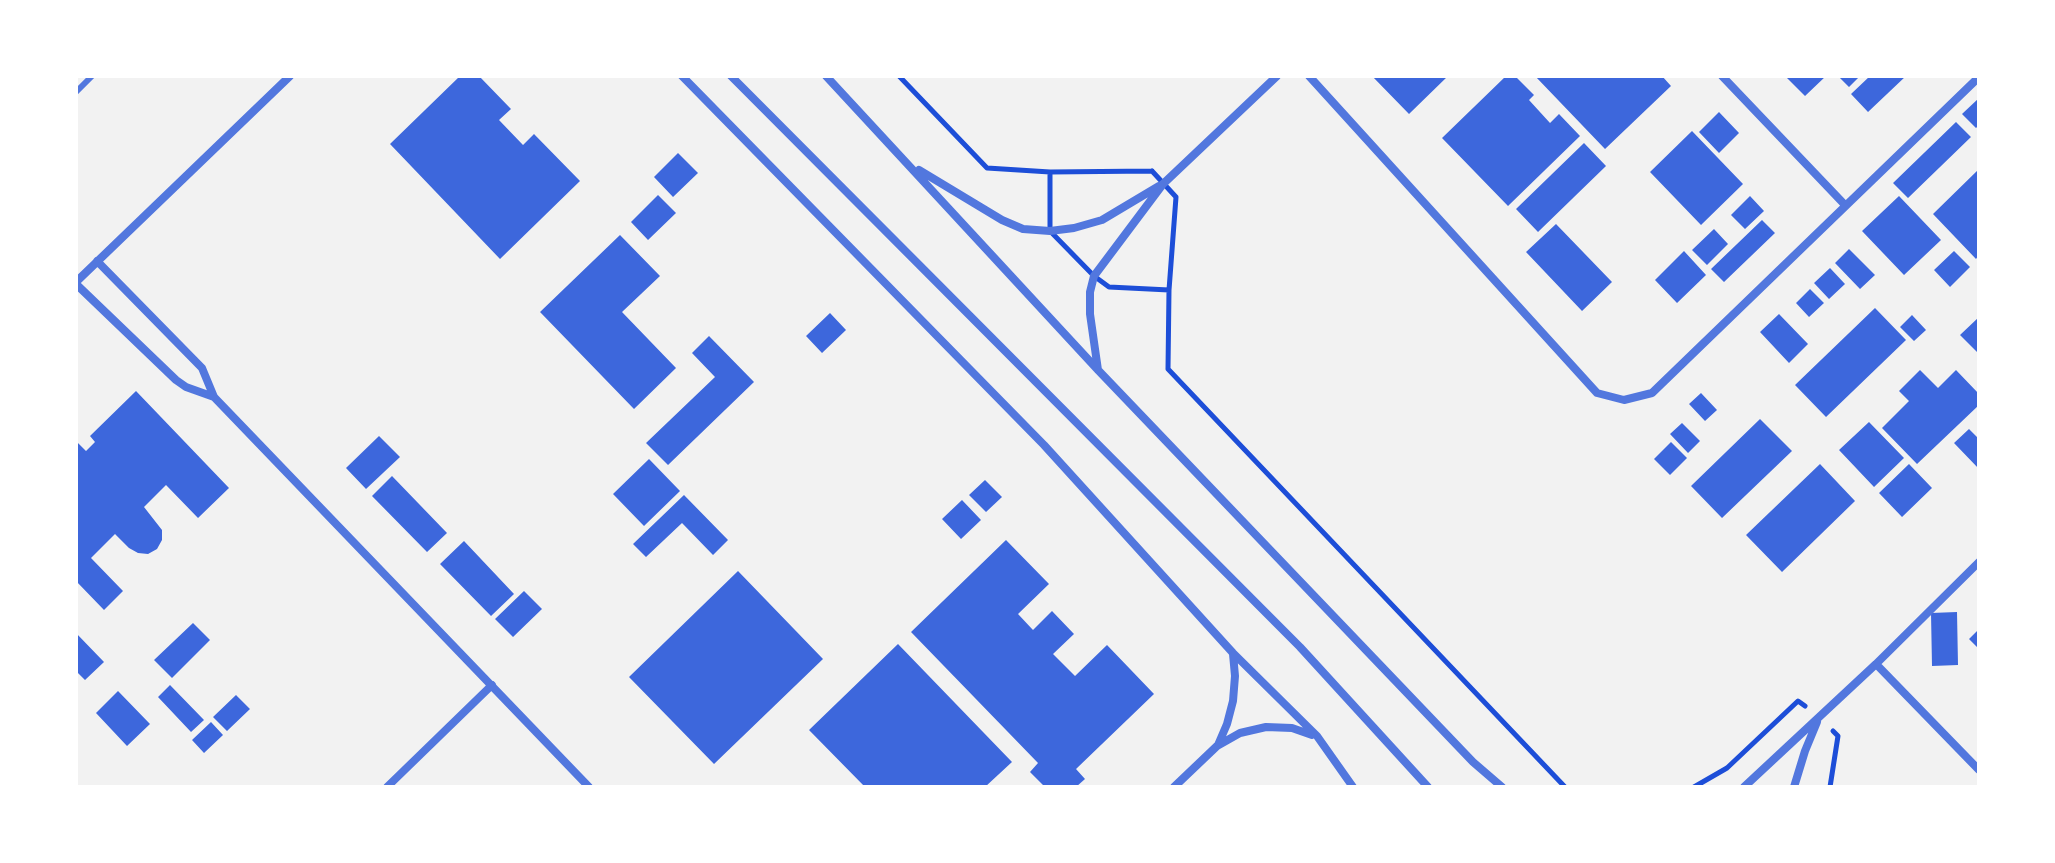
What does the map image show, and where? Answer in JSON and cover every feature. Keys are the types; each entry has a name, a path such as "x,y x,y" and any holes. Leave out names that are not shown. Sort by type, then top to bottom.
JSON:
{"street":[{"path":"214,397 176,380 76,283 290,76"},
{"path":"682,76 1044,445 1233,653 1317,736 1353,787"},
{"path":"731,76 1300,647 1428,787"},
{"path":"826,76 1098,370 1462,750 1502,787"},
{"path":"1098,370 1090,314 1094,276 1163,184 1277,76"},
{"path":"1309,76 1597,393 1624,400 1652,393 1979,77"},
{"path":"1722,76 1845,205"},
{"path":"911,166 1002,220 1023,229 1050,231 1102,220 1163,184"},
{"path":"97,261 202,368 214,397 589,787"},
{"path":"1744,787 1876,664 1979,562"},
{"path":"1217,746 1233,701 1233,653"},
{"path":"1876,664 1979,770"},
{"path":"387,787 492,685"},
{"path":"1794,787 1819,718"},
{"path":"1174,787 1217,746 1240,733 1266,727 1292,728 1317,736"}],"lane":[{"path":"76,92 92,76"}],"path":[{"path":"899,76 987,168 1050,172"},
{"path":"1169,290 1168,369 1565,787"}],"building":[{"path":"460,76 479,76 511,109 499,120 523,145 534,134 580,181 500,259 390,144"},
{"path":"1372,76 1448,76 1409,114"},
{"path":"1506,76 1515,76 1534,95 1529,100 1550,123 1559,114 1580,136 1508,206 1442,138"},
{"path":"1535,76 1662,76 1671,86 1605,149"},
{"path":"1785,76 1826,76 1805,96"},
{"path":"1838,76 1860,76 1849,87"},
{"path":"1870,76 1906,76 1868,112 1851,94"},
{"path":"1979,98 1979,125 1976,128 1962,114"},
{"path":"1719,112 1739,133 1719,153 1699,132"},
{"path":"1956,122 1971,137 1908,198 1893,183"},
{"path":"1692,131 1743,184 1701,225 1650,172"},
{"path":"1584,143 1606,166 1538,232 1516,209"},
{"path":"678,153 698,173 673,197 654,177"},
{"path":"1979,169 1979,255 1976,259 1933,214"},
{"path":"658,195 676,213 648,240 631,222"},
{"path":"1750,196 1764,211 1745,229 1731,215"},
{"path":"1899,196 1941,240 1904,275 1862,231"},
{"path":"1762,220 1775,233 1724,282 1711,269"},
{"path":"1556,224 1612,282 1582,311 1526,252"},
{"path":"1714,229 1728,244 1707,265 1692,250"},
{"path":"620,235 660,276 622,312 676,368 634,409 540,312"},
{"path":"1849,249 1875,275 1860,289 1835,263"},
{"path":"1684,251 1706,275 1677,303 1655,280"},
{"path":"1954,251 1970,267 1950,287 1934,270"},
{"path":"1830,268 1845,284 1829,299 1814,283"},
{"path":"1810,289 1824,303 1809,317 1796,303"},
{"path":"1875,308 1906,340 1826,417 1795,385"},
{"path":"830,313 846,330 822,353 806,336"},
{"path":"1779,314 1808,344 1789,363 1760,332"},
{"path":"1912,315 1926,330 1914,341 1900,327"},
{"path":"1979,317 1979,354 1960,335"},
{"path":"709,336 754,382 668,465 646,443 715,377 692,353"},
{"path":"1920,370 1938,388 1956,370 1979,394 1979,405 1917,464 1882,428 1909,401 1899,391"},
{"path":"136,391 229,488 198,518 166,485 144,507 162,530 162,540 157,549 148,554 129,548 115,534 91,558 123,591 104,610 76,581 76,441 86,451 95,442 90,436"},
{"path":"1701,393 1717,410 1705,421 1689,404"},
{"path":"1760,419 1792,451 1722,518 1691,486"},
{"path":"1869,422 1904,458 1874,487 1839,450"},
{"path":"1682,423 1700,441 1688,453 1670,434"},
{"path":"1969,429 1979,439 1979,469 1954,443"},
{"path":"379,436 400,457 366,489 346,468"},
{"path":"1671,442 1687,458 1670,475 1654,459"},
{"path":"649,459 680,491 644,526 613,494"},
{"path":"1820,464 1855,501 1782,572 1746,535"},
{"path":"1909,464 1932,488 1902,517 1879,493"},
{"path":"392,476 447,533 427,552 372,496"},
{"path":"985,480 1002,497 986,512 969,495"},
{"path":"684,495 728,540 713,555 682,523 646,557 633,544"},
{"path":"962,500 981,520 961,539 942,519"},
{"path":"1006,540 1049,584 1018,614 1033,630 1052,611 1074,634 1053,654 1075,676 1107,645 1154,694 1076,769 1085,779 1076,787 1045,787 1030,772 1038,763 911,632"},
{"path":"464,541 514,594 491,616 440,564"},
{"path":"738,571 823,659 714,764 629,677"},
{"path":"524,591 542,609 513,637 495,619"},
{"path":"1957,612 1958,665 1932,666 1931,613"},
{"path":"193,623 210,640 172,678 154,660"},
{"path":"1979,629 1979,649 1969,639"},
{"path":"76,633 104,662 85,680 76,671"},
{"path":"898,644 1012,762 985,787 865,787 809,730"},
{"path":"170,685 204,720 191,732 158,697"},
{"path":"118,691 150,724 127,746 96,713"},
{"path":"236,695 250,709 227,731 213,717"},
{"path":"211,722 223,735 204,753 192,740"}]}
